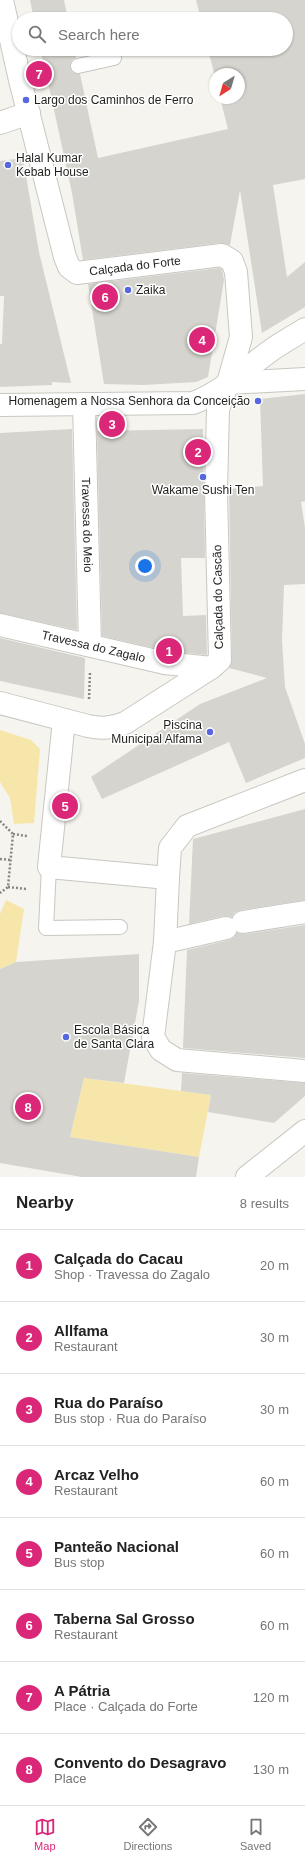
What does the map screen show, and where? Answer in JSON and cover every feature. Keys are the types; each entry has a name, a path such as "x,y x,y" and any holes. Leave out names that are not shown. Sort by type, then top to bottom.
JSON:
{"street":[{"name":"Calçada do Forte","path":"2,0 12,44"},
{"name":"Calçada do Forte","path":"15,56 65,257 69,267 77,273 222,255 232,260 236,272 242,337 228,383"},
{"path":"0,123 29,113"},
{"path":"0,405 193,403 202,400 228,383 274,348 305,329"},
{"path":"228,383 305,379"},
{"name":"Calçada do Cascão","path":"0,703 102,729 125,723 211,668 220,660 216,491 218,409 228,383"},
{"name":"Travessa do Meio","path":"84,404 90,646"},
{"name":"Travessa do Zagalo","path":"0,625 165,663 211,668"},
{"path":"64,720 49,867 168,878"},
{"path":"305,780 187,826 170,848 165,942 153,1037 161,1050 177,1060 305,1071"},
{"path":"165,942 235,925 305,912"},
{"path":"247,1177 305,1131"}],"lane":[{"path":"78,66 114,58"},
{"path":"20,80 46,74"},
{"path":"49,867 46,928 120,927"}],"path":[{"path":"88,726 90,646"},
{"path":"0,822 13,834 8,887"},
{"path":"0,859 10,860"},
{"path":"0,893 8,887 29,889"}],"shaded area":[{"path":"0,730 31,740 40,749 34,823 14,824 10,798 0,782"},
{"path":"6,900 24,909 16,962 0,969 0,914"},
{"path":"84,1078 211,1095 199,1157 70,1137"}],"building":[{"path":"30,0 64,0 67,12 33,12"},
{"path":"196,0 305,0 305,179 273,185 287,277 305,262 305,307 262,333 240,190 230,245 220,243 83,260 72,193 48,82 52,80 54,72 52,68 44,66 42,56 76,56 76,58 72,60 70,67 72,72 80,74 98,158 228,129 222,104 245,104 245,68 213,68 210,56 293,56 293,12 199,12"},
{"path":"23,158 39,252 71,383 52,382 52,385 0,387 0,344 2,344 4,296 0,296 0,161"},
{"path":"219,268 222,269 224,280 208,377 196,382 143,385 104,384 88,284"},
{"path":"305,394 305,501 301,502 305,528 305,584 284,585 282,641 285,687 305,744 305,758 246,783 229,742 102,799 91,777 200,704 267,678 229,668 232,660 229,489 263,486 260,399"},
{"path":"72,429 77,630 0,613 0,433"},
{"path":"203,429 205,558 181,558 183,616 206,615 207,655 167,651 102,636 97,431"},
{"path":"0,638 85,658 84,699 0,681"},
{"path":"305,809 305,900 241,910 235,912 232,917 223,916 189,924 193,839"},
{"path":"305,925 305,1058 183,1048 187,950 229,940 237,933 245,934"},
{"name":"Escola Básica de Santa Clara","path":"139,954 139,1001 124,1083 84,1078 70,1137 199,1157 196,1177 82,1177 0,1163 0,969 16,962"},
{"path":"182,1073 305,1083 305,1096 274,1123 208,1112 211,1095 181,1091"}],"place":[{"name":"A Pátria","path":"39,74"},
{"name":"Largo dos Caminhos de Ferro","path":"26,100"},
{"name":"Halal Kumar Kebab House","path":"8,165"},
{"name":"Zaika","path":"128,290"},
{"name":"Taberna Sal Grosso","path":"105,297"},
{"name":"Arcaz Velho","path":"202,340"},
{"name":"Homenagem a Nossa Senhora da Conceição","path":"258,401"},
{"name":"Rua do Paraíso","path":"112,424"},
{"name":"Allfama","path":"198,452"},
{"name":"Wakame Sushi Ten","path":"203,477"},
{"name":"Calçada do Cacau","path":"169,651"},
{"name":"Piscina Municipal Alfama","path":"210,732"},
{"name":"Panteão Nacional","path":"65,806"},
{"name":"Escola Básica de Santa Clara","path":"66,1037"},
{"name":"Convento do Desagravo","path":"28,1107"}]}
